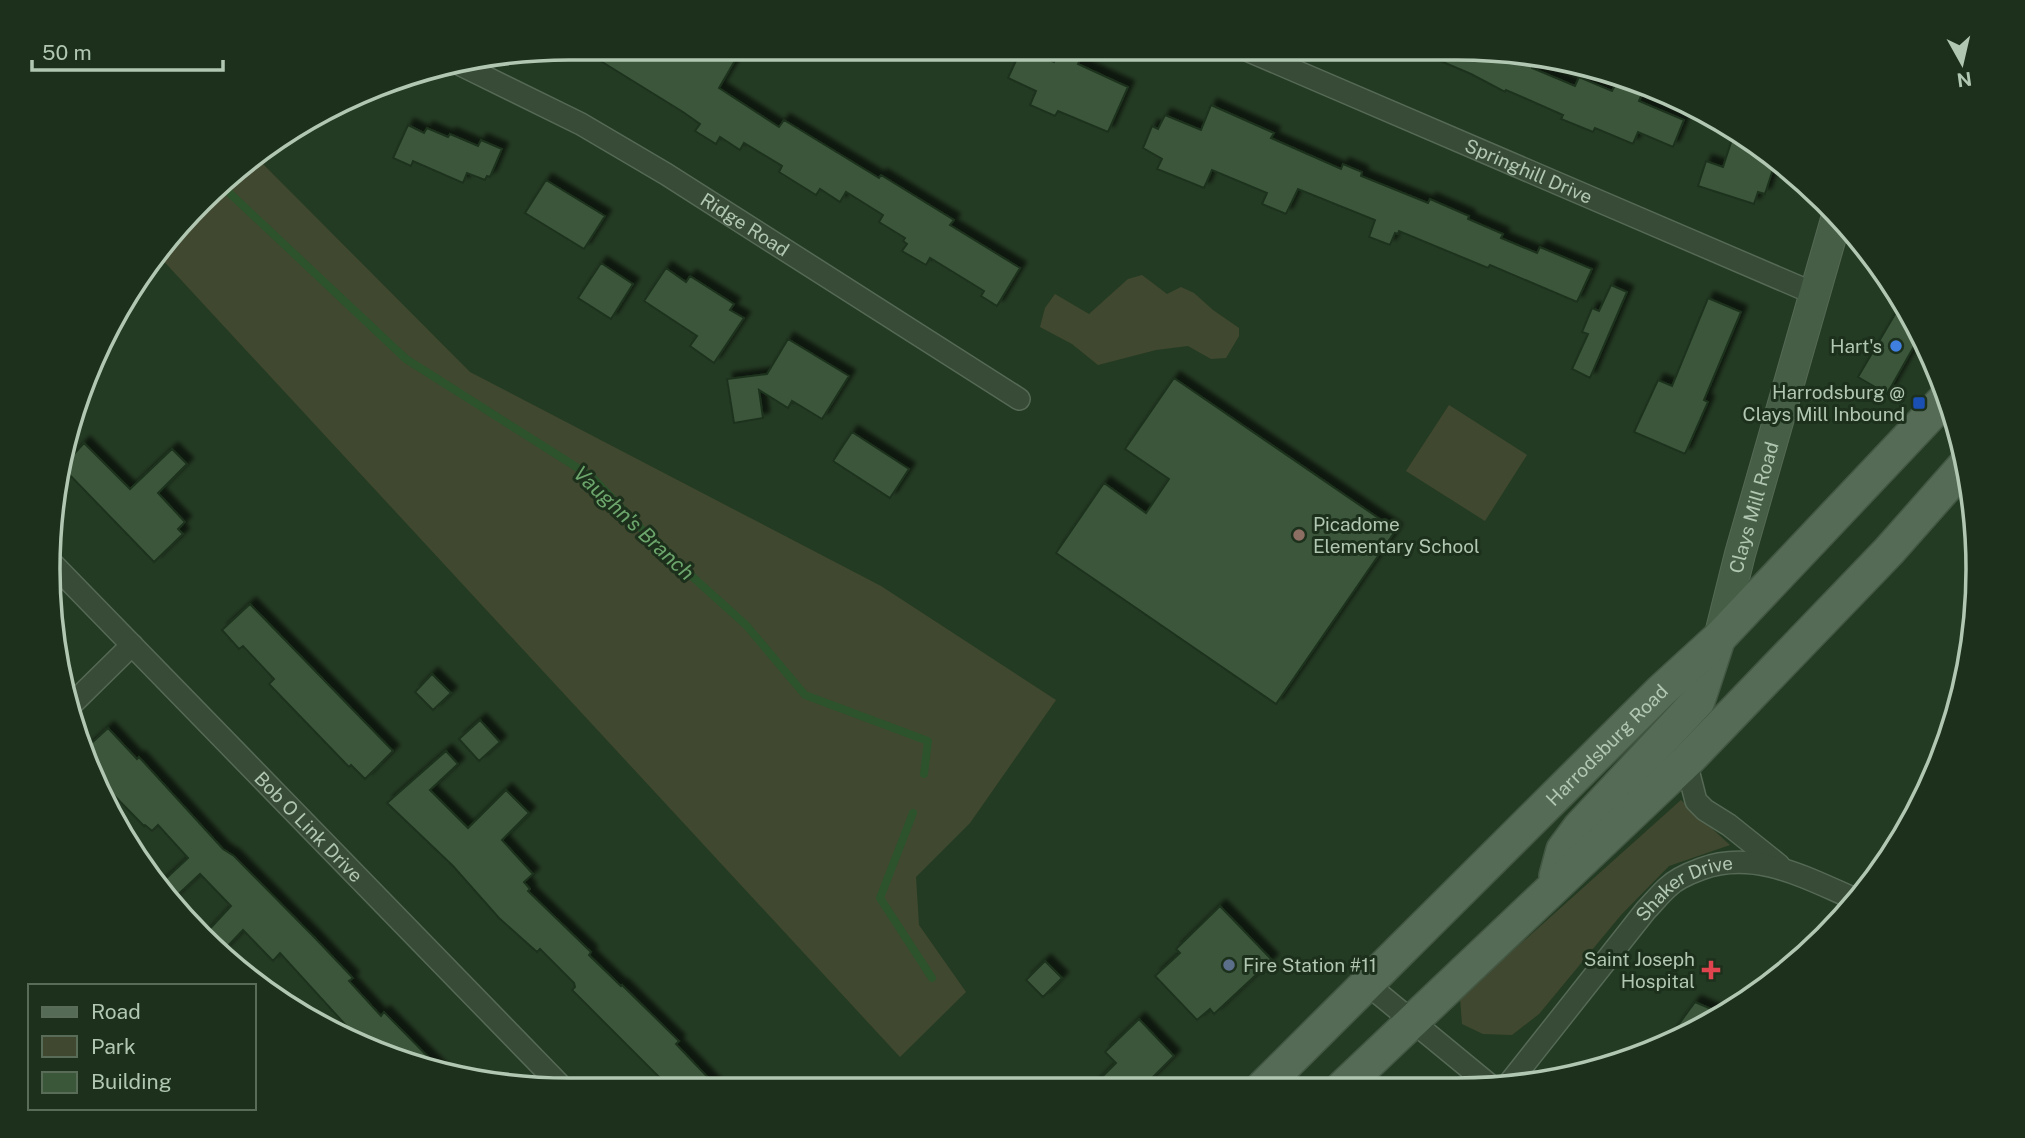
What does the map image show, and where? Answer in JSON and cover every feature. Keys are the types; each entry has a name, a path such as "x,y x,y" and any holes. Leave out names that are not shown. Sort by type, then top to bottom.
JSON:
{"main road":[{"name":"Clays Mill Road","path":"1719,638 1740,554 1834,227"},
{"name":"Harrodsburg Road","path":"1273,1078 1661,691 1719,638 1938,406"},
{"path":"1352,1078 1686,762 1889,551 1957,474"},
{"path":"1552,887 1563,850 1580,827 1698,701 1719,638"}],"street":[{"name":"Springhill Drive","path":"1270,60 1814,293"},
{"name":"Ridge Road","path":"469,69 581,124 666,174 1019,399"},
{"name":"Bob O Link Drive","path":"60,571 553,1078"},
{"path":"77,699 132,645"},
{"path":"1686,762 1696,801 1783,869"},
{"name":"Shaker Drive","path":"1516,1075 1646,910 1669,885 1688,874 1713,865 1764,863 1847,896"},
{"path":"1367,984 1480,1077"}],"green space":[{"path":"262,163 470,372 881,586 1056,700 970,823 916,877 919,925 966,992 900,1057 164,261 209,209"},
{"path":"1142,275 1167,294 1181,287 1194,293 1239,328 1239,336 1226,358 1211,359 1188,346 1156,350 1098,365 1072,344 1040,327 1045,308 1055,294 1089,314 1128,279"},
{"path":"1449,405 1527,455 1485,521 1406,471"},
{"path":"1681,800 1730,845 1669,866 1621,915 1539,1014 1512,1035 1483,1034 1462,1024 1460,998"}],"building":[{"path":"599,60 735,60 719,88 779,127 784,120 879,178 881,175 954,220 950,225 1020,268 997,306 981,296 984,291 930,258 926,265 902,251 907,244 903,241 905,238 879,222 883,215 846,192 840,202 820,189 816,195 779,172 782,166 744,143 740,150 720,137 716,144 695,131 700,124"},
{"path":"1016,60 1080,60 1078,64 1128,87 1108,132 1058,111 1055,116 1030,105 1036,91 1008,78"},
{"path":"1438,60 1523,64 1533,66 1532,68 1575,86 1579,77 1612,91 1615,85 1642,95 1639,101 1684,120 1673,147 1638,132 1633,144 1595,128 1593,132 1561,119 1563,115 1506,90 1505,92"},
{"path":"1211,105 1274,133 1271,138 1341,169 1343,164 1362,172 1361,176 1428,203 1430,199 1469,216 1468,219 1503,234 1501,238 1537,253 1540,247 1592,269 1577,302 1490,265 1488,268 1399,231 1398,234 1395,233 1390,245 1369,237 1375,220 1298,189 1286,214 1262,204 1267,193 1212,170 1204,188 1157,169 1162,159 1143,148 1152,126 1158,129 1165,115 1201,130"},
{"path":"408,125 424,133 427,128 478,146 481,140 502,149 490,177 487,176 485,180 467,173 463,183 413,161 411,166 393,158"},
{"path":"1732,141 1773,170 1765,194 1758,192 1754,204 1698,186 1706,161 1723,167"},
{"path":"546,180 605,216 584,249 525,213"},
{"path":"601,263 633,284 611,319 578,298"},
{"path":"666,268 686,282 690,276 734,304 730,310 744,318 714,363 690,346 697,336 644,301"},
{"path":"1611,285 1627,292 1590,378 1572,369 1588,334 1582,332 1592,308 1599,311"},
{"path":"1708,298 1741,312 1704,400 1708,402 1685,454 1634,432 1658,380 1672,386"},
{"name":"Hart's","path":"1896,312 1914,346 1887,394 1858,377"},
{"path":"788,339 849,376 822,419 792,401 788,408 759,390 763,418 734,423 727,379 767,374"},
{"path":"1174,378 1396,530 1276,704 1056,553 1104,483 1146,513 1169,479 1125,449"},
{"path":"852,432 909,469 890,498 833,461"},
{"path":"84,443 130,489 172,449 187,464 158,493 185,522 178,529 183,534 154,562 68,474 73,456"},
{"path":"250,604 393,751 365,779 351,765 349,767 269,684 274,679 243,646 239,649 222,630"},
{"path":"432,674 451,693 433,710 415,692"},
{"path":"480,720 500,742 479,761 459,739"},
{"path":"108,728 137,759 139,757 223,849 234,856 353,978 349,981 381,1016 384,1012 430,1059 374,1040 348,1028 280,953 273,961 243,930 227,947 209,929 231,906 200,874 178,895 165,879 188,858 158,825 152,831 144,826 111,793 91,744"},
{"path":"446,751 458,764 430,790 468,828 506,790 529,813 502,840 533,874 524,882 530,889 528,891 591,952 589,955 679,1041 676,1044 708,1078 660,1078 572,990 574,983 540,949 537,952 499,918 453,866 387,803"},
{"name":"Fire Station #11","path":"1220,906 1272,960 1214,1014 1210,1009 1197,1020 1155,976 1180,953 1176,949"},
{"path":"1045,961 1062,978 1043,997 1026,980"},
{"path":"1695,1002 1712,1009 1681,1026 1676,1029"},
{"path":"1139,1019 1174,1056 1152,1078 1101,1078 1116,1063 1105,1052"}],"waterway":[{"name":"Vaughn's Branch","path":"228,191 406,359 592,477 656,544 746,625 805,695 928,741 924,774"},
{"name":"Vaughn's Branch","path":"913,813 880,898 932,978"}],"place":[{"name":"Hart's","path":"1896,346"},
{"name":"Harrodsburg @ Clays Mill Inbound","path":"1919,403"},
{"name":"Picadome Elementary School","path":"1299,535"},
{"name":"Fire Station #11","path":"1229,965"},
{"name":"Saint Joseph Hospital","path":"1711,970"}]}
